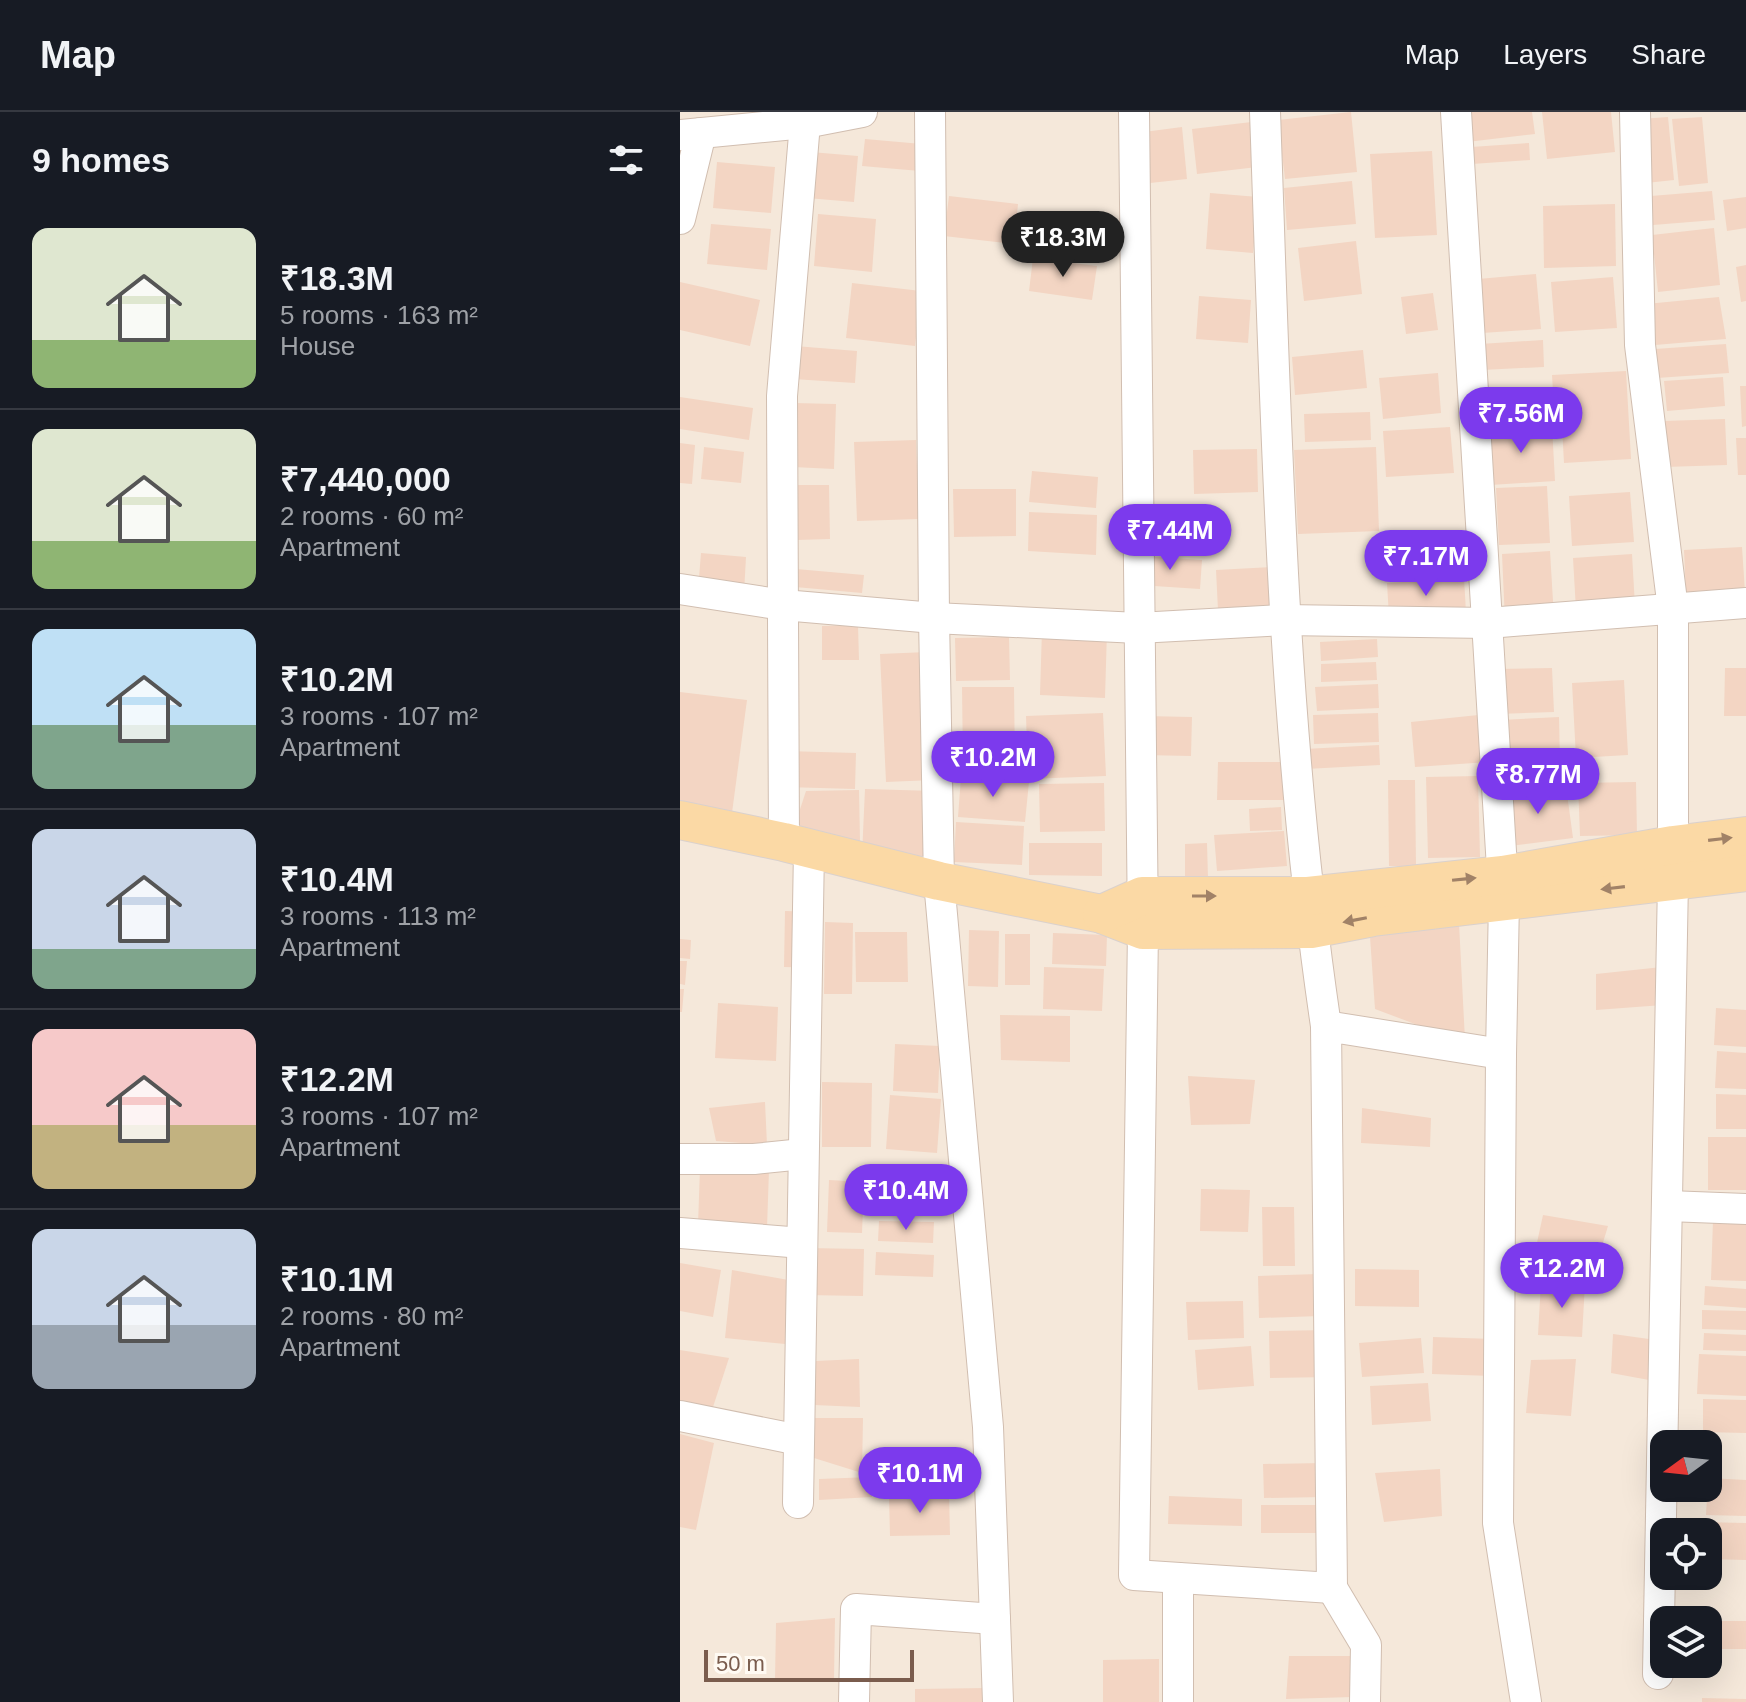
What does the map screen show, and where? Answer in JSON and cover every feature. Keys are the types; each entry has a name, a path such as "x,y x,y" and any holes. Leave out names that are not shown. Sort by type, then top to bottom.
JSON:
{"main road":[{"path":"680,820 939,881 1102,914 1310,912 1373,917 1503,888 1673,863 1746,836"},
{"path":"1673,863 1746,872"}],"street":[{"path":"680,219 690,134 805,123 862,112"},
{"path":"930,112 939,881 988,1427 998,1702"},
{"path":"1134,112 1142,913 1134,1575 1332,1588"},
{"path":"1265,112 1283,620 1310,912 1326,1026 1332,1588 1366,1645 1365,1702"},
{"path":"1456,112 1503,888 1498,1523 1526,1702"},
{"path":"1635,112 1640,345 1673,609 1673,863 1659,1606"},
{"path":"798,1503 803,1154 796,845 783,605 782,396 805,123"},
{"path":"680,589 783,605 934,618 1138,628 1283,620 1488,623 1746,603"},
{"path":"1326,1026 1501,1054"},
{"path":"680,1159 754,1159 803,1154"},
{"path":"1668,1206 1746,1209"},
{"path":"680,1233 802,1243"},
{"path":"680,1416 799,1440"},
{"path":"1178,1578 1178,1702"},
{"path":"854,1702 856,1609 995,1619"}],"shaded area":[{"path":"680,112 1746,112 1746,1702 680,1702"}],"building":[{"path":"1351,112 1357,172 1285,179 1278,120"},
{"path":"1463,112 1532,112 1535,134 1467,142"},
{"path":"1542,112 1611,112 1615,152 1547,159"},
{"path":"1668,117 1674,180 1646,183 1640,119"},
{"path":"1702,117 1708,183 1679,186 1672,119"},
{"path":"1260,121 1266,166 1197,174 1192,129"},
{"path":"1182,127 1187,179 1150,183 1144,132"},
{"path":"865,139 922,144 920,171 862,166"},
{"path":"1529,143 1530,160 1472,164 1471,147"},
{"path":"1432,151 1437,235 1375,238 1370,154"},
{"path":"811,152 858,156 854,202 807,198"},
{"path":"717,162 775,167 771,213 713,208"},
{"path":"1352,181 1356,224 1287,230 1284,188"},
{"path":"1712,191 1715,220 1653,225 1651,196"},
{"path":"1210,193 1258,197 1253,253 1206,249"},
{"path":"949,196 1018,204 1014,244 944,236"},
{"path":"1746,197 1746,228 1727,231 1723,200"},
{"path":"1615,204 1616,266 1544,268 1543,206"},
{"path":"818,214 876,219 872,272 814,266"},
{"path":"1041,217 1098,220 1095,258 1039,254"},
{"path":"711,224 771,229 767,270 707,264"},
{"path":"1714,228 1720,285 1658,292 1652,235"},
{"path":"1356,241 1362,294 1304,301 1298,248"},
{"path":"1033,258 1097,266 1092,300 1029,291"},
{"path":"1746,265 1746,301 1741,302 1736,267"},
{"path":"1536,274 1541,329 1482,333 1478,279"},
{"path":"1613,277 1617,328 1555,332 1551,282"},
{"path":"680,282 760,300 750,346 680,330"},
{"path":"852,283 921,291 915,346 846,338"},
{"path":"1433,293 1438,330 1406,334 1401,297"},
{"path":"1199,296 1251,300 1248,343 1196,339"},
{"path":"1719,297 1726,339 1655,345 1646,304"},
{"path":"1543,340 1544,367 1482,370 1480,344"},
{"path":"1726,344 1729,373 1657,378 1655,349"},
{"path":"795,346 857,351 855,383 793,379"},
{"path":"1363,350 1367,388 1295,395 1292,357"},
{"path":"1626,371 1631,459 1564,463 1561,409 1554,409 1552,375"},
{"path":"1438,373 1441,413 1383,419 1379,378"},
{"path":"1723,377 1725,406 1667,411 1664,381"},
{"path":"1740,386 1746,386 1746,426 1742,427"},
{"path":"1550,394 1552,419 1494,422 1492,398"},
{"path":"680,397 753,408 749,440 680,429"},
{"path":"794,403 836,404 834,469 793,467"},
{"path":"1370,412 1371,440 1305,442 1304,414"},
{"path":"1725,419 1727,465 1665,467 1664,421"},
{"path":"1552,426 1555,481 1490,485 1486,430"},
{"path":"1450,427 1454,473 1386,477 1383,431"},
{"path":"1736,438 1746,438 1746,475 1738,475"},
{"path":"916,440 919,519 857,521 854,442"},
{"path":"680,443 695,445 692,484 680,483"},
{"path":"704,447 744,452 741,483 701,479"},
{"path":"1376,447 1379,531 1298,534 1294,450"},
{"path":"1257,449 1258,492 1194,494 1193,450"},
{"path":"1032,471 1098,477 1096,508 1029,502"},
{"path":"795,485 829,485 830,539 797,540"},
{"path":"1547,486 1550,543 1499,545 1496,488"},
{"path":"953,489 1016,489 1016,536 954,537"},
{"path":"1630,492 1634,542 1572,546 1569,496"},
{"path":"1029,512 1097,515 1096,555 1028,551"},
{"path":"1742,547 1745,592 1686,595 1684,550"},
{"path":"1550,551 1554,618 1505,621 1502,554"},
{"path":"701,553 746,557 744,593 698,590"},
{"path":"1632,554 1635,606 1576,610 1573,558"},
{"path":"1141,556 1202,560 1200,589 1139,585"},
{"path":"1273,567 1276,607 1218,610 1216,570"},
{"path":"796,569 864,575 862,593 795,587"},
{"path":"1464,578 1466,612 1389,617 1387,583"},
{"path":"858,625 859,660 822,660 822,626"},
{"path":"1042,629 1107,631 1105,698 1040,695"},
{"path":"1009,637 1010,680 956,681 955,638"},
{"path":"1377,639 1378,657 1321,661 1320,642"},
{"path":"927,652 933,780 886,782 880,654"},
{"path":"1376,662 1377,680 1321,682 1321,664"},
{"path":"1552,668 1554,712 1498,714 1497,669"},
{"path":"1725,668 1746,668 1746,716 1724,716"},
{"path":"1624,680 1628,755 1576,758 1572,683"},
{"path":"1378,684 1379,708 1317,711 1315,687"},
{"path":"962,687 1014,687 1015,765 963,765"},
{"path":"680,692 747,700 732,813 680,806"},
{"path":"1103,713 1106,776 1028,779 1026,716"},
{"path":"1378,713 1379,742 1314,744 1313,715"},
{"path":"1488,714 1489,762 1415,767 1411,722"},
{"path":"1144,716 1192,717 1191,756 1143,755"},
{"path":"1559,717 1560,763 1502,765 1500,720"},
{"path":"1379,745 1380,765 1306,769 1305,749"},
{"path":"786,751 856,753 855,789 785,787"},
{"path":"1218,762 1285,762 1285,800 1217,800"},
{"path":"1478,776 1480,857 1428,858 1426,777"},
{"path":"961,777 1029,782 1025,822 958,817"},
{"path":"1388,780 1415,780 1416,866 1389,866"},
{"path":"1636,782 1637,835 1580,836 1578,783"},
{"path":"1104,783 1105,831 1040,832 1039,784"},
{"path":"1566,786 1573,838 1510,846 1503,794"},
{"path":"865,789 935,791 932,858 862,855"},
{"path":"859,790 860,841 790,840 806,791"},
{"path":"1281,807 1282,830 1250,831 1249,809"},
{"path":"956,822 1024,826 1022,865 954,862"},
{"path":"1284,831 1287,866 1217,871 1214,835"},
{"path":"1029,843 1102,843 1102,876 1029,875"},
{"path":"1207,843 1208,878 1185,878 1185,844"},
{"path":"785,911 823,912 821,968 784,967"},
{"path":"825,922 853,923 852,994 824,994"},
{"path":"1369,922 1459,923 1465,1040 1460,1041 1375,1009"},
{"path":"969,930 999,931 998,987 968,986"},
{"path":"855,932 907,932 908,982 856,982"},
{"path":"1053,933 1107,935 1106,966 1052,964"},
{"path":"1005,934 1030,934 1030,985 1005,985"},
{"path":"680,939 691,940 690,959 680,958"},
{"path":"680,961 687,961 685,985 680,984"},
{"path":"1044,967 1104,969 1102,1011 1043,1009"},
{"path":"1662,967 1663,1005 1596,1010 1596,974"},
{"path":"680,989 684,989 682,1012 680,1012"},
{"path":"718,1003 778,1007 776,1061 715,1058"},
{"path":"1716,1008 1746,1010 1746,1047 1714,1045"},
{"path":"1000,1015 1070,1016 1070,1062 1001,1060"},
{"path":"895,1044 940,1046 938,1093 893,1091"},
{"path":"1717,1051 1746,1053 1746,1089 1715,1088"},
{"path":"1188,1076 1255,1080 1250,1124 1191,1125"},
{"path":"822,1082 872,1083 871,1147 822,1147"},
{"path":"1716,1094 1746,1095 1746,1129 1716,1129"},
{"path":"890,1095 941,1099 937,1153 886,1149"},
{"path":"765,1102 767,1145 716,1141 709,1108"},
{"path":"1362,1108 1431,1118 1430,1147 1361,1143"},
{"path":"1708,1137 1746,1137 1746,1190 1708,1190"},
{"path":"700,1168 769,1170 767,1228 698,1225"},
{"path":"829,1180 864,1182 862,1233 827,1232"},
{"path":"889,1183 935,1184 934,1209 889,1208"},
{"path":"1201,1189 1250,1190 1248,1232 1200,1231"},
{"path":"1262,1207 1294,1207 1295,1266 1263,1266"},
{"path":"1543,1215 1608,1226 1595,1269 1533,1261"},
{"path":"1713,1220 1746,1221 1746,1281 1711,1280"},
{"path":"879,1221 934,1222 933,1243 878,1241"},
{"path":"807,1248 864,1249 863,1296 806,1295"},
{"path":"876,1252 934,1255 933,1277 875,1275"},
{"path":"680,1263 721,1270 713,1317 680,1311"},
{"path":"1355,1269 1419,1270 1419,1307 1355,1306"},
{"path":"732,1270 794,1281 785,1344 725,1338"},
{"path":"1318,1274 1320,1316 1259,1318 1258,1276"},
{"path":"1541,1282 1585,1284 1582,1337 1538,1335"},
{"path":"1705,1286 1746,1289 1746,1308 1704,1305"},
{"path":"1243,1301 1244,1338 1188,1340 1186,1302"},
{"path":"1702,1310 1746,1311 1746,1330 1702,1329"},
{"path":"1330,1330 1331,1377 1270,1378 1269,1331"},
{"path":"1704,1333 1746,1335 1746,1351 1703,1350"},
{"path":"1613,1334 1649,1339 1649,1380 1611,1373"},
{"path":"1433,1337 1493,1339 1492,1376 1432,1374"},
{"path":"1421,1338 1424,1373 1362,1377 1359,1343"},
{"path":"1251,1346 1254,1386 1198,1390 1195,1350"},
{"path":"680,1350 729,1358 712,1410 680,1401"},
{"path":"1699,1354 1746,1356 1746,1396 1697,1394"},
{"path":"859,1359 860,1407 814,1405 816,1361"},
{"path":"1576,1359 1571,1416 1526,1413 1531,1360"},
{"path":"1428,1383 1431,1421 1372,1425 1370,1386"},
{"path":"1703,1399 1746,1400 1746,1433 1703,1430"},
{"path":"814,1418 863,1418 862,1473 814,1458"},
{"path":"680,1434 714,1443 696,1530 680,1527"},
{"path":"938,1448 940,1482 908,1484 906,1450"},
{"path":"1322,1463 1324,1497 1264,1498 1263,1464"},
{"path":"1440,1469 1442,1516 1384,1522 1375,1473"},
{"path":"871,1477 872,1497 819,1500 819,1479"},
{"path":"1722,1479 1746,1480 1746,1516 1706,1515 1707,1502 1722,1502"},
{"path":"949,1494 950,1535 890,1536 889,1496"},
{"path":"1169,1496 1242,1499 1242,1526 1168,1524"},
{"path":"1261,1505 1327,1505 1327,1533 1261,1533"},
{"path":"1722,1522 1746,1523 1746,1560 1722,1559"},
{"path":"835,1618 834,1680 775,1680 776,1623"},
{"path":"1722,1621 1746,1621 1746,1649 1722,1649"},
{"path":"1289,1656 1358,1656 1353,1697 1286,1699"},
{"path":"1159,1659 1159,1702 1103,1702 1103,1660"},
{"path":"986,1688 986,1702 915,1702 915,1689"},
{"path":"1702,1698 1746,1699 1746,1702 1702,1702"}]}
